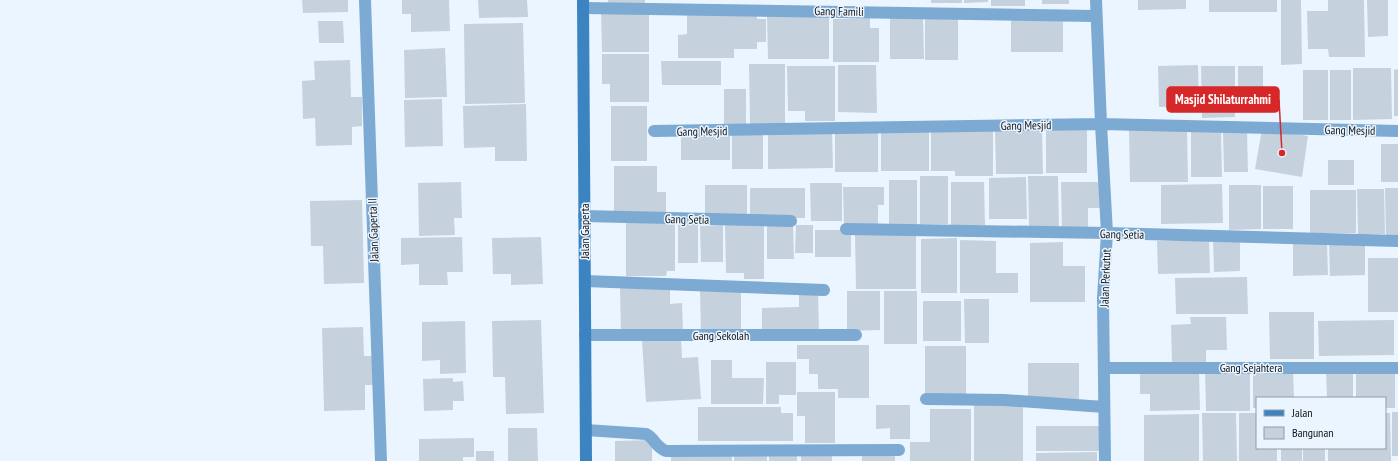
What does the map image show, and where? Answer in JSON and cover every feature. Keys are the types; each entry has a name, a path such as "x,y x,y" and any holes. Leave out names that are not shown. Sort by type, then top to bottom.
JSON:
{"street":[{"name":"Jalan Gaperta II","path":"365,0 381,461"},
{"name":"Jalan Perkutut","path":"1096,0 1095,16 1100,124 1107,233 1103,298 1105,461"},
{"name":"Gang Famili","path":"583,4 1095,16"},
{"name":"Jalan Gaperta","path":"583,4 586,461"},
{"name":"Gang Mesjid","path":"654,131 1100,124 1398,131"},
{"name":"Gang Setia","path":"584,216 791,221"},
{"name":"Gang Setia","path":"846,229 1107,233 1398,241"},
{"path":"585,281 824,290"},
{"name":"Gang Sekolah","path":"585,335 856,335"},
{"name":"Gang Sejahtera","path":"1104,368 1398,368"},
{"path":"926,399 1004,400 1104,407"},
{"path":"586,430 646,434 652,437 659,447 666,450 899,450"}],"building":[{"path":"302,0 348,0 348,12 303,13"},
{"path":"402,0 449,0 450,31 411,32 411,14 402,14"},
{"path":"478,0 527,0 528,17 479,18"},
{"path":"608,0 645,0 645,4 608,4"},
{"path":"931,0 962,0 962,3 931,3"},
{"path":"964,0 988,0 988,2 964,3"},
{"path":"991,0 1025,0 1025,6 991,6"},
{"path":"1042,0 1069,0 1069,4 1042,4"},
{"path":"1138,0 1186,0 1186,9 1138,10"},
{"path":"1209,0 1277,0 1277,12 1209,12"},
{"path":"1281,0 1301,0 1302,64 1281,65"},
{"path":"1328,0 1364,0 1365,57 1329,57 1328,49 1308,49 1307,11 1328,11"},
{"path":"1367,0 1388,0 1388,36 1368,37"},
{"path":"649,10 649,52 602,52 601,11"},
{"path":"757,13 757,19 766,19 766,42 757,42 757,49 734,49 734,58 678,58 678,35 687,34 687,14"},
{"path":"925,15 958,15 958,60 925,60"},
{"path":"767,16 829,16 829,59 768,59"},
{"path":"923,16 924,59 890,59 890,17"},
{"path":"870,18 870,28 879,28 879,62 833,62 833,19"},
{"path":"1011,19 1063,19 1063,52 1011,52"},
{"path":"318,21 343,21 344,43 319,43"},
{"path":"523,23 525,103 465,104 464,24"},
{"path":"445,48 447,97 405,98 404,50"},
{"path":"602,54 649,54 649,102 610,102 610,84 602,84"},
{"path":"350,60 351,97 362,97 362,126 352,127 352,145 316,146 315,118 303,119 302,81 315,80 314,61"},
{"path":"661,61 721,61 721,85 662,85"},
{"path":"749,64 785,64 785,124 750,124"},
{"path":"838,65 876,65 877,113 838,112"},
{"path":"1198,65 1199,106 1159,107 1158,66"},
{"path":"787,66 835,66 835,121 805,121 805,111 788,111"},
{"path":"1201,66 1235,66 1235,117 1202,118"},
{"path":"1238,66 1263,66 1263,104 1238,105"},
{"path":"1353,68 1391,68 1392,119 1353,120"},
{"path":"1398,69 1398,116 1394,116 1394,70"},
{"path":"1303,70 1328,70 1328,120 1303,120"},
{"path":"1330,70 1351,70 1351,120 1330,120"},
{"path":"724,89 746,89 746,124 724,124"},
{"path":"442,99 443,146 405,147 404,100"},
{"path":"526,104 527,161 495,161 495,147 464,148 463,106"},
{"path":"611,106 647,106 647,161 611,161"},
{"path":"1087,127 1087,173 1046,173 1046,128"},
{"path":"931,128 993,128 993,176 955,176 955,171 931,171"},
{"path":"995,128 1042,128 1043,174 996,174"},
{"path":"881,129 929,132 929,171 881,171"},
{"path":"1187,129 1188,182 1130,182 1129,130"},
{"path":"1262,129 1308,136 1302,177 1255,169"},
{"path":"768,130 832,130 833,168 768,169"},
{"path":"835,130 878,130 878,172 835,172"},
{"path":"1191,131 1221,131 1222,177 1191,177"},
{"path":"1223,131 1247,131 1248,172 1224,172"},
{"path":"681,132 730,132 730,160 681,160"},
{"path":"732,132 763,132 763,169 732,169"},
{"path":"1381,144 1398,144 1398,182 1381,182"},
{"path":"1328,160 1354,160 1354,185 1328,185"},
{"path":"614,166 657,166 657,192 666,192 666,215 614,215"},
{"path":"920,176 948,176 948,224 920,224"},
{"path":"1028,176 1058,176 1059,230 1037,230 1037,226 1029,226"},
{"path":"1026,177 1027,219 989,219 989,178"},
{"path":"889,180 917,180 917,224 889,224"},
{"path":"461,182 462,218 454,218 455,235 419,236 418,183"},
{"path":"951,182 984,182 985,225 951,225"},
{"path":"1061,182 1102,182 1102,208 1088,208 1088,229 1062,229"},
{"path":"810,183 842,183 842,221 811,221"},
{"path":"1222,184 1223,223 1161,224 1161,185"},
{"path":"705,185 747,185 747,217 705,217"},
{"path":"1229,185 1261,185 1261,229 1229,230"},
{"path":"1263,186 1293,186 1293,229 1263,229"},
{"path":"843,187 884,187 884,205 878,205 878,225 844,225"},
{"path":"750,188 805,188 805,218 750,218"},
{"path":"1385,188 1398,188 1398,235 1386,235"},
{"path":"1357,189 1384,189 1385,234 1358,235"},
{"path":"1310,190 1356,190 1356,233 1310,233"},
{"path":"362,200 364,283 324,284 323,246 311,246 310,201"},
{"path":"626,222 675,222 675,271 667,271 666,276 626,276"},
{"path":"698,224 698,263 678,263 678,225"},
{"path":"793,224 794,259 767,259 767,225"},
{"path":"723,225 723,262 701,262 700,226"},
{"path":"725,225 764,225 764,279 744,279 744,273 726,273"},
{"path":"796,225 813,225 813,253 795,253"},
{"path":"815,230 851,230 851,257 815,257"},
{"path":"855,235 916,235 916,289 856,289"},
{"path":"462,237 463,272 447,272 448,285 419,285 419,264 401,265 401,238"},
{"path":"541,237 543,284 511,285 511,274 493,274 492,238"},
{"path":"1213,237 1240,237 1240,271 1214,272"},
{"path":"957,238 957,293 921,293 921,239"},
{"path":"960,240 996,241 996,273 1018,273 1018,293 960,293"},
{"path":"1209,240 1210,273 1158,274 1157,241"},
{"path":"1063,242 1063,266 1085,266 1085,302 1030,302 1030,243"},
{"path":"1327,243 1328,275 1293,276 1293,244"},
{"path":"1329,243 1365,243 1365,275 1330,276"},
{"path":"1368,258 1398,258 1398,312 1368,312"},
{"path":"1247,277 1248,314 1176,314 1175,278"},
{"path":"670,287 670,304 682,303 683,331 621,333 620,288"},
{"path":"741,290 741,331 701,332 700,291"},
{"path":"847,291 880,291 880,330 847,331"},
{"path":"884,291 917,291 917,344 884,344"},
{"path":"799,292 818,292 819,332 762,334 762,308 799,307"},
{"path":"964,299 989,299 989,343 965,343"},
{"path":"923,301 961,301 961,341 923,341"},
{"path":"1269,312 1314,312 1314,359 1270,359"},
{"path":"1190,317 1226,317 1227,350 1206,350 1206,363 1172,363 1171,325 1191,324"},
{"path":"541,320 544,413 506,414 505,377 493,377 492,321"},
{"path":"1394,320 1394,355 1319,356 1318,321"},
{"path":"465,321 466,373 440,374 440,360 422,361 422,322"},
{"path":"363,327 364,356 373,356 374,385 365,385 365,410 324,411 322,328"},
{"path":"681,339 682,358 698,357 701,399 646,402 642,341"},
{"path":"797,345 869,345 869,398 838,398 838,389 818,389 818,374 809,374 809,359 797,359"},
{"path":"925,346 966,346 966,396 925,396"},
{"path":"711,360 732,360 732,378 764,378 763,404 711,404"},
{"path":"766,362 796,362 796,395 779,395 779,404 766,404"},
{"path":"1028,363 1079,363 1079,399 1028,400"},
{"path":"1353,368 1353,397 1327,397 1326,369"},
{"path":"1356,368 1395,368 1395,408 1386,408 1386,397 1356,397"},
{"path":"1250,369 1250,411 1206,411 1205,370"},
{"path":"1293,369 1294,397 1256,397 1256,408 1253,408 1253,370"},
{"path":"1199,370 1200,410 1150,411 1150,394 1140,394 1140,371"},
{"path":"453,378 453,382 463,381 464,401 453,401 453,410 424,411 423,379"},
{"path":"797,392 835,392 835,443 805,443 805,416 797,416"},
{"path":"974,404 1023,404 1023,461 974,461"},
{"path":"876,405 910,405 910,439 890,439 890,428 876,429"},
{"path":"698,407 781,407 781,413 793,413 793,441 698,441"},
{"path":"930,409 971,409 971,461 910,461 910,442 930,442"},
{"path":"1392,412 1398,412 1398,456 1392,456"},
{"path":"1202,413 1236,413 1237,461 1203,461"},
{"path":"1239,413 1256,413 1256,449 1277,449 1277,461 1239,461"},
{"path":"1386,413 1390,413 1391,461 1328,461 1328,449 1386,449"},
{"path":"1199,414 1199,461 1144,461 1144,415"},
{"path":"1036,426 1099,426 1099,451 1036,451"},
{"path":"508,428 537,428 538,461 508,461"},
{"path":"474,438 474,457 463,457 463,461 419,461 419,439"},
{"path":"652,440 652,461 615,461 615,441"},
{"path":"1281,449 1302,449 1302,461 1281,461"},
{"path":"1303,449 1325,449 1325,461 1303,461"},
{"path":"476,451 494,451 494,461 476,461"},
{"path":"832,451 832,461 801,461 801,452"},
{"path":"734,452 767,452 767,461 734,461"},
{"path":"1097,452 1097,461 1036,461 1036,453"},
{"path":"671,453 732,453 732,461 671,461"},
{"path":"769,454 797,454 797,461 769,461"},
{"path":"862,455 895,455 895,461 862,461"}],"place":[{"name":"Masjid Shilaturrahmi","path":"1282,153"}]}
